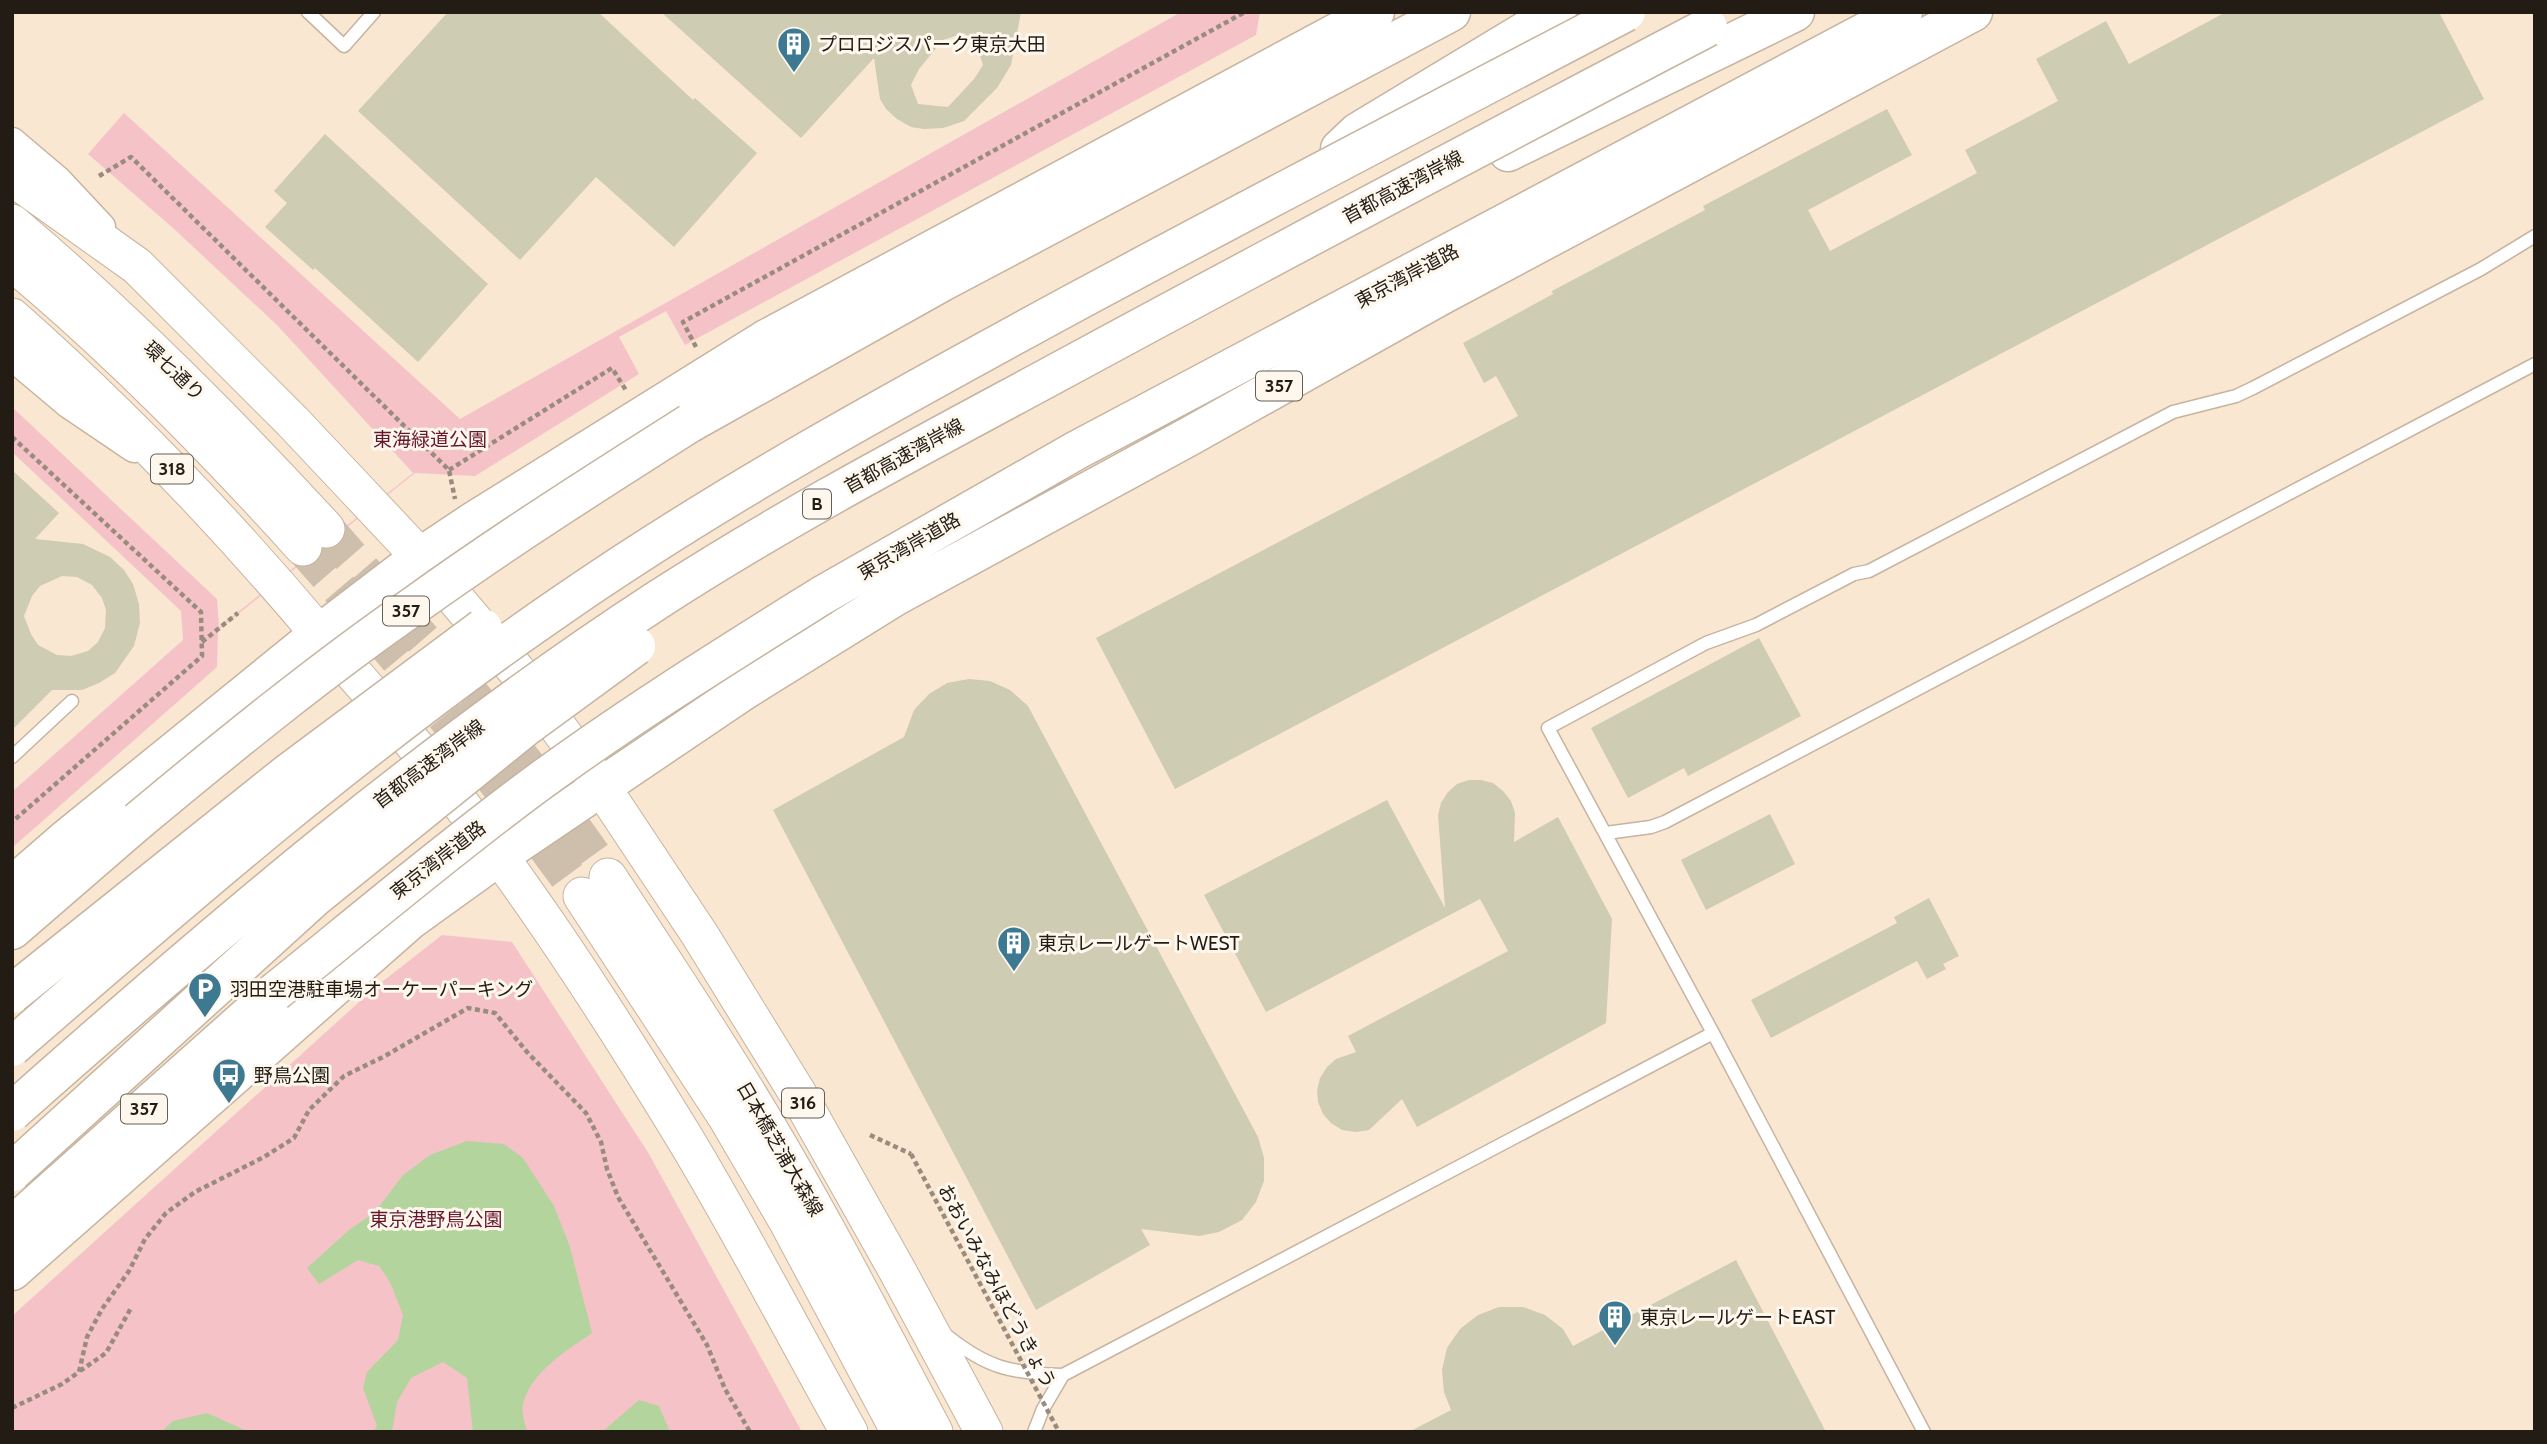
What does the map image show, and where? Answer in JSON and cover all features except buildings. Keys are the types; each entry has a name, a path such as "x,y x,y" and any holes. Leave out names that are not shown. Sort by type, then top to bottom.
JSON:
{"highway":[{"name":"357","path":"12,930 138,821 328,668 515,535 690,423 942,282 1451,12"},
{"path":"1313,175 1358,132 1558,12"},
{"path":"12,993 287,774 474,635 550,584 640,530 860,418 1313,175 1626,12"},
{"name":"首都高速湾岸線","path":"12,1112 224,927 334,836 460,740 656,601 753,541 887,465 1322,229 1719,30 1796,12"},
{"name":"東京湾岸道路","path":"12,1226 275,992 442,855 530,788 639,712 821,596 1077,450 1903,12"},
{"name":"357","path":"12,1271 410,920 499,856 743,691 894,597 1452,289 1973,12"},
{"name":"357","path":"12,886 319,634 420,557 604,438 768,338 1361,15"},
{"path":"12,1047 209,875 372,744 477,665 562,604 659,540 860,418"},
{"name":"B","path":"12,1172 315,897 440,795 534,721 887,465"}],"main road":[{"path":"12,177 137,266 292,421 420,557"},
{"name":"環七通り","path":"12,223 183,379 256,453 315,538 237,474 96,335 12,262"},
{"name":"318","path":"12,317 76,374 188,485 277,582 413,743 499,856"},
{"name":"316","path":"420,557 516,670 601,786 700,935 798,1094 984,1432"},
{"path":"499,856 595,997 685,1139 849,1432"},
{"name":"日本橋芝浦大森線","path":"900,1432 788,1222 595,887 684,991 750,1097 815,1209 934,1432"}],"street":[{"path":"12,142 58,181 137,266"},
{"path":"12,356 69,404 188,485"}],"lane":[{"path":"307,12 344,46 374,12"},
{"path":"1924,1432 1548,728 1706,643 1756,625 1854,574 1869,571 2173,412 2236,396 2253,388 2481,269 2535,236"},
{"path":"1605,834 1651,827 1665,822 2535,364"},
{"path":"12,757 72,701"},
{"path":"1034,1432 1043,1409 1063,1376 1713,1033"},
{"path":"917,1308 971,1355 994,1367 1027,1374 1063,1376"}],"path":[{"path":"698,351 683,323 1245,12"},
{"path":"99,176 131,157 449,470 455,499"},
{"path":"449,470 612,368 627,392"},
{"path":"12,437 201,612 202,642 202,656 12,822"},
{"path":"202,642 238,613"},
{"path":"79,1372 88,1337 102,1309 129,1270 145,1239 166,1213 195,1192 264,1157 294,1138 309,1110 344,1076 468,1008 495,1013 527,1052 586,1113 601,1142 607,1169 618,1197 706,1345 750,1432"},
{"name":"おおいみなみほどうきょう","path":"870,1135 911,1154 1059,1432"},
{"path":"12,1408 62,1384 106,1353 131,1308"}],"green space":[{"name":"東海緑道公園","path":"1181,12 1260,12 1256,35 685,345 666,311 619,337 639,374 475,476 415,473 218,630 217,667 12,848 12,792 183,640 181,611 12,452 12,407 217,599 219,627 413,473 277,325 173,228 88,154 124,113 460,419"},
{"name":"東京港野鳥公園","path":"442,935 512,942 649,1154 802,1432 12,1432 12,1316 378,985"}],"shaded area":[{"path":"467,1141 504,1144 523,1158 554,1206 570,1247 592,1333 541,1372 527,1392 523,1407 527,1432 473,1432 467,1378 443,1362 411,1378 397,1402 392,1432 373,1432 377,1426 363,1388 367,1372 398,1340 403,1315 390,1282 379,1266 358,1260 319,1284 307,1268 349,1230 375,1212 403,1175 430,1155"},
{"path":"639,1400 659,1406 670,1432 602,1432"},
{"path":"207,1413 249,1432 161,1432 173,1421"}],"tunnel":[{"path":"326,529 474,698 543,786 608,877"},
{"path":"303,547 447,718 582,896"}],"place":[{"name":"プロロジスパーク東京大田","path":"794,74"},
{"name":"東京レールゲートWEST","path":"1014,973"},
{"name":"羽田空港駐車場オーケーパーキング","path":"205,1019"},
{"name":"野鳥公園","path":"229,1105"},
{"name":"東京レールゲートEAST","path":"1615,1347"}]}
